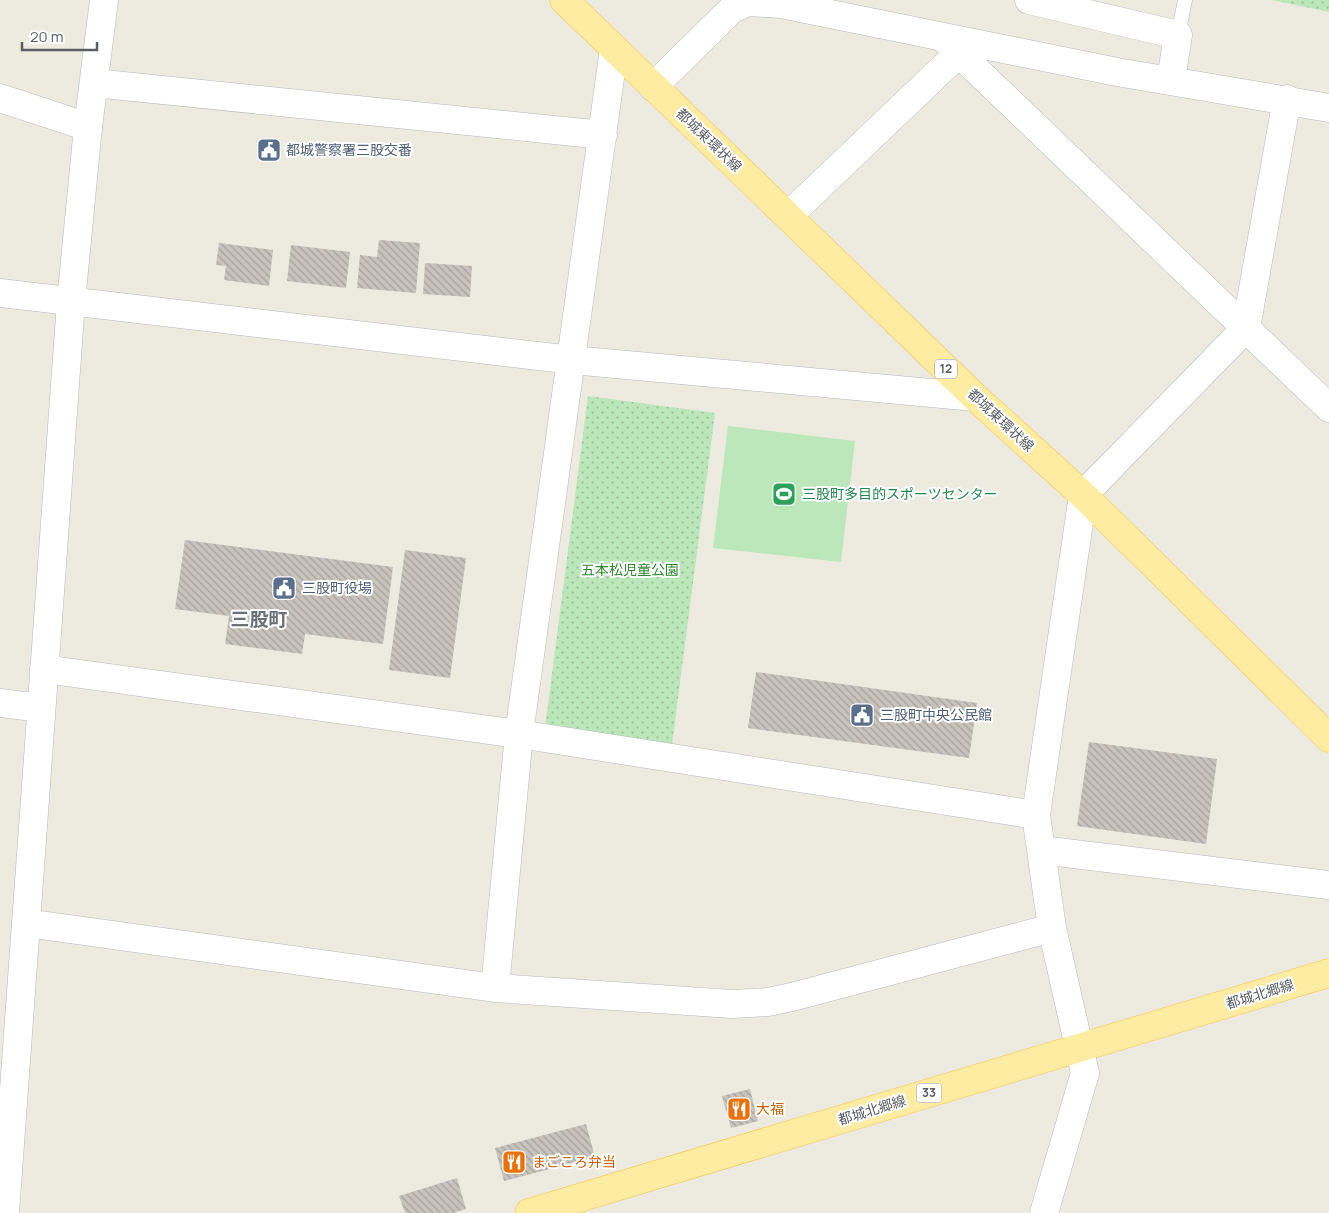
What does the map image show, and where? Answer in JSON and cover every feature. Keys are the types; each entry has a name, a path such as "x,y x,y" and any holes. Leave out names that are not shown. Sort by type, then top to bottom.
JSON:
{"main road":[{"name":"都城東環状線","path":"564,0 975,397 1083,495 1327,731"},
{"name":"都城北郷線","path":"529,1213 1329,973"}],"street":[{"path":"5,1213 6,1119 26,923 71,302 88,127 104,0"},
{"path":"1029,0 1178,35 1171,80"},
{"path":"653,87 732,9 748,2 781,4 951,45 1287,99 1329,108"},
{"path":"788,216 951,45"},
{"path":"951,45 1329,408"},
{"path":"495,988 520,734 614,49"},
{"path":"94,83 603,135"},
{"path":"0,98 88,127"},
{"path":"1044,1213 1085,1073 1052,928 1036,815 1083,495 1246,328 1287,99"},
{"path":"0,293 572,360 975,397"},
{"path":"44,669 520,734 1036,815"},
{"path":"0,703 41,708"},
{"path":"1041,850 1329,885"},
{"path":"26,923 495,988 732,1004 768,1002 1052,928"}],"lane":[{"path":"1178,35 1184,0"}],"green space":[{"path":"1272,0 1329,0 1329,12"},
{"name":"五本松児童公園","path":"588,396 715,413 672,744 545,728"},
{"name":"三股町多目的スポーツセンター","path":"728,426 855,441 841,562 713,548"}],"building":[{"path":"379,240 420,243 416,293 357,288 360,255 377,257"},
{"path":"219,243 273,250 269,286 224,280 226,266 216,265"},
{"path":"291,245 350,252 346,288 287,281"},
{"path":"425,263 472,266 470,297 423,294"},
{"name":"三股町役場","path":"185,540 393,567 383,644 305,634 302,654 225,644 229,616 175,609"},
{"path":"405,550 466,558 450,678 389,670"},
{"name":"三股町中央公民館","path":"756,672 977,703 969,758 748,728"},
{"path":"1089,742 1217,759 1206,844 1077,826"},
{"path":"750,1089 758,1121 731,1128 722,1096"},
{"path":"586,1124 595,1157 504,1181 495,1148"},
{"path":"457,1178 466,1209 453,1213 405,1213 399,1196"}],"place":[{"name":"都城警察署三股交番","path":"269,150"},
{"name":"三股町多目的スポーツセンター","path":"784,494"},
{"name":"三股町役場","path":"284,588"},
{"name":"三股町中央公民館","path":"862,715"},
{"name":"大福","path":"739,1109"},
{"name":"まごころ弁当","path":"514,1162"}],"district":[{"name":"三股町","path":"259,619"}]}
